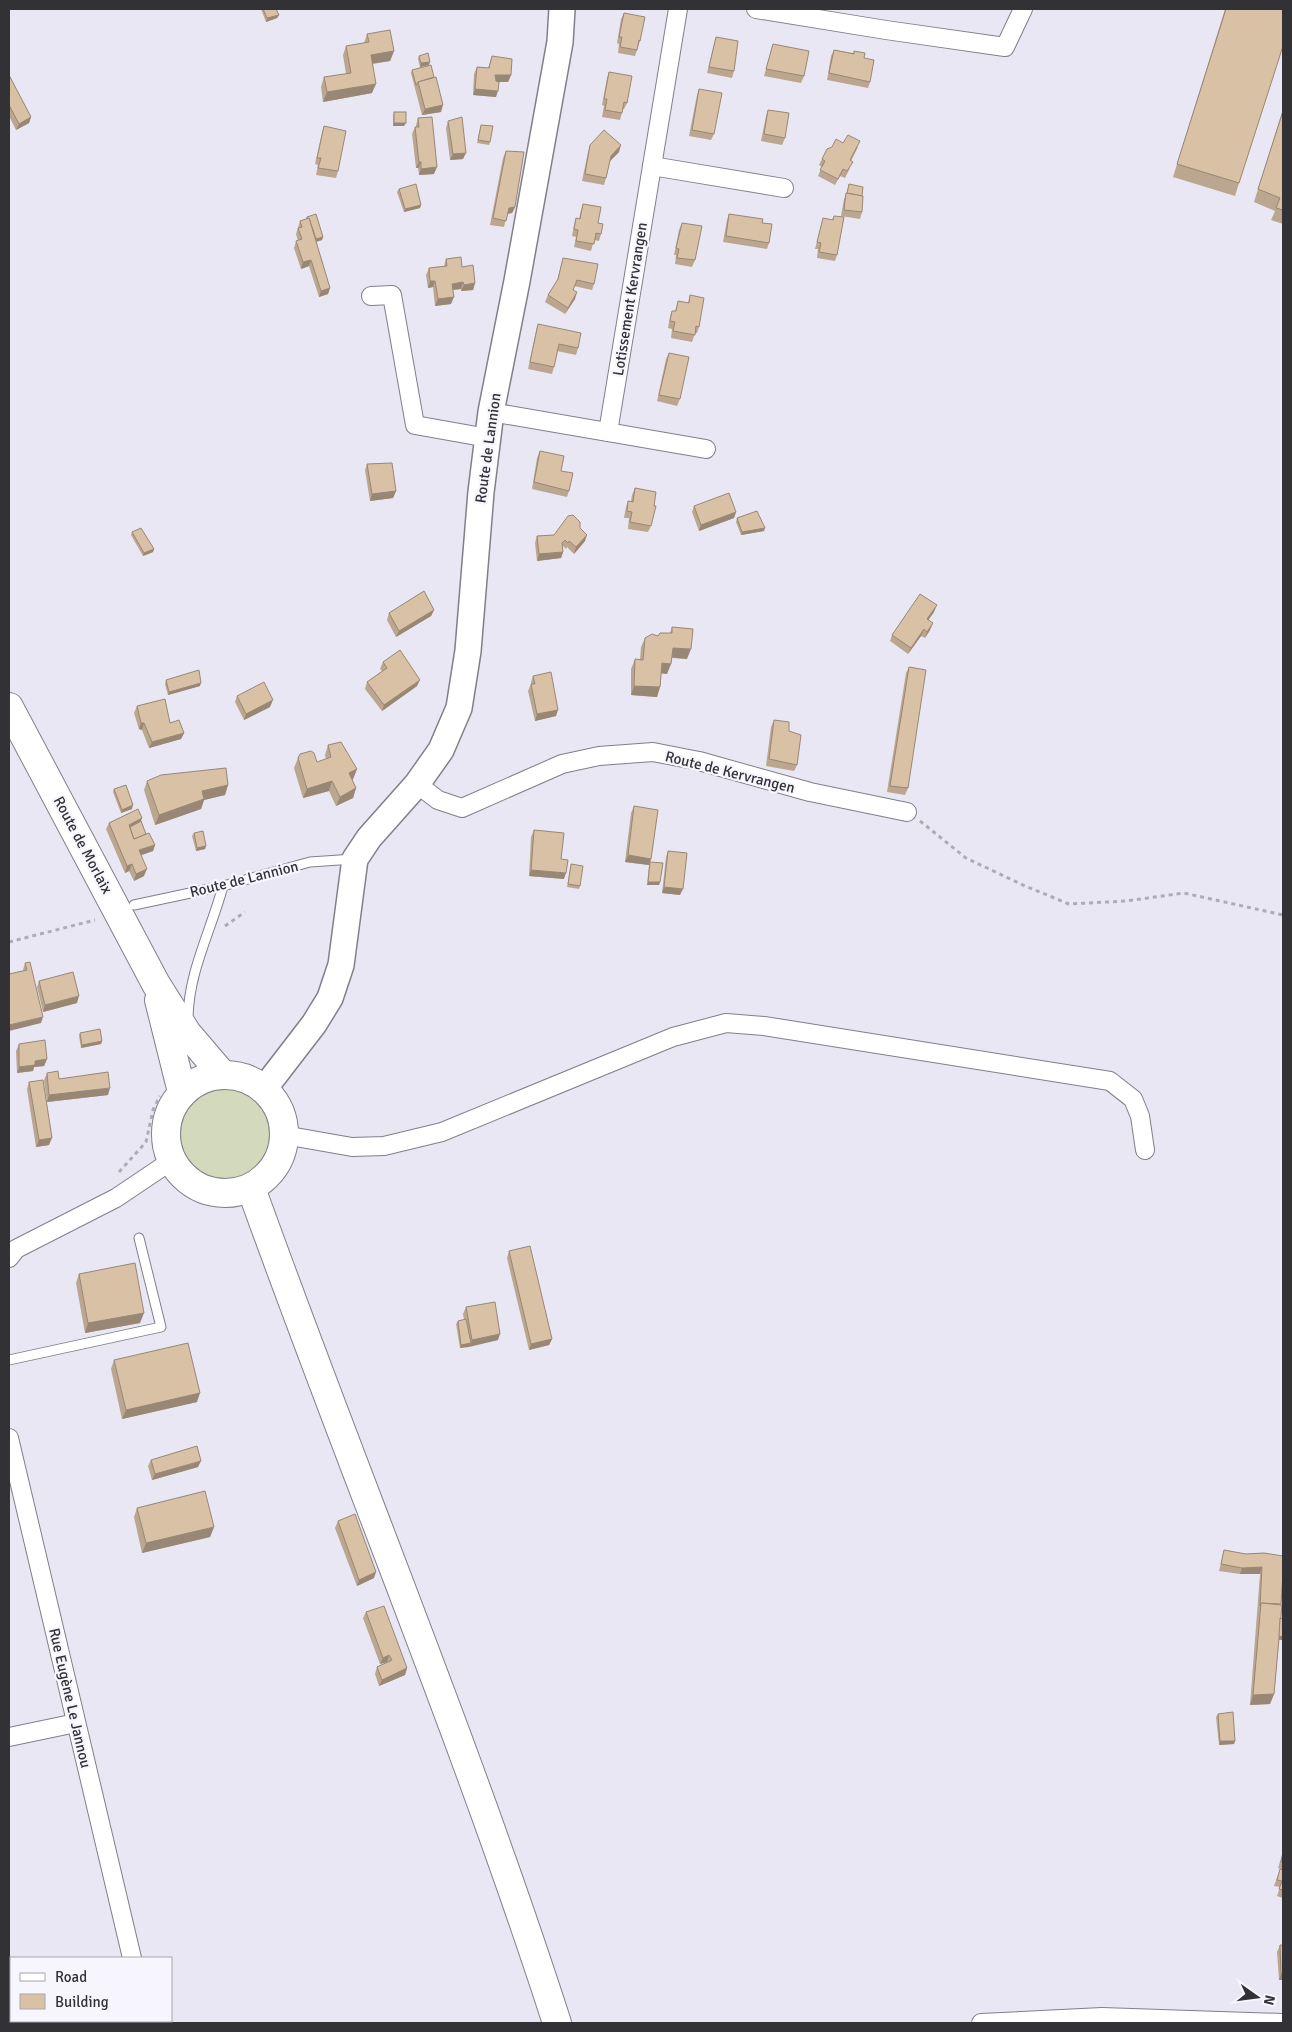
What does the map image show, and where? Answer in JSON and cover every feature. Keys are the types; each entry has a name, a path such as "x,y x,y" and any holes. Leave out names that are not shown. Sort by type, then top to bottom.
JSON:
{"main road":[{"name":"Route de Morlaix","path":"9,706 126,908 156,984 187,1033 222,1074"},
{"name":"Route de Morlaix","path":"156,984 171,1094"},
{"path":"222,1074 244,1077 264,1089 279,1110 284,1135 280,1157 268,1175 251,1188 228,1194 205,1191 185,1179 171,1161 165,1143 166,1125 171,1107 171,1094 200,1080 222,1074"},
{"path":"251,1188 294,1310 450,1716 526,1927 557,2023"}],"street":[{"name":"Route de Lannion","path":"264,1089 314,1024 330,998 341,965 355,859 369,838 417,784 441,750 458,708 468,651 481,492 491,412 517,281 560,42 562,9"},
{"name":"Lotissement Kervrangen","path":"608,432 678,9"},
{"path":"756,9 813,13 886,30 1005,47 1024,9"},
{"path":"652,166 784,188"},
{"path":"371,296 392,295 415,425 488,438"},
{"path":"491,412 706,449"},
{"name":"Route de Kervrangen","path":"417,784 438,800 462,808 562,764 599,756 653,752 699,762 810,792 907,812"},
{"path":"284,1135 352,1147 384,1146 442,1132 673,1037 726,1023 764,1026 1110,1081 1133,1099 1140,1116 1145,1150"},
{"path":"9,1258 16,1249 116,1198 171,1161"},
{"name":"Rue Eugène Le Jannou","path":"9,1438 132,1957"},
{"path":"9,1737 76,1723"},
{"path":"981,2023 1102,2017 1283,2023"}],"lane":[{"name":"Route de Lannion","path":"126,908 223,886 310,862 355,859"},
{"path":"187,1033 188,1004 200,949 215,914 223,886"},
{"path":"9,1360 161,1327 139,1238"}],"path":[{"path":"907,812 966,858 1069,904 1126,901 1184,893 1283,915"},
{"path":"9,942 126,908"},
{"path":"223,927 245,912"},
{"path":"118,1174 146,1142 153,1110 171,1094"}],"green space":[{"path":"223,1089 242,1093 258,1103 268,1119 272,1138 268,1157 258,1173 242,1183 223,1187 204,1183 188,1173 178,1157 174,1138 178,1119 188,1103 204,1093"}],"building":[{"path":"263,9 276,9 279,15 267,18"},
{"path":"1226,9 1283,9 1283,46 1239,183 1177,164"},
{"path":"624,13 645,17 637,50 620,47 622,37 619,37"},
{"path":"390,30 394,51 371,55 376,84 327,92 324,77 351,73 346,46 369,42 367,34"},
{"path":"716,37 738,41 734,71 709,67"},
{"path":"773,44 809,51 804,76 766,69"},
{"path":"834,50 854,54 854,51 865,53 864,58 874,60 870,82 829,73"},
{"path":"428,53 430,62 421,63 419,56"},
{"path":"492,56 512,59 511,75 495,75 496,81 499,82 498,91 475,89 477,67 489,68"},
{"path":"431,65 434,77 418,82 416,85 412,70"},
{"path":"609,72 632,76 627,103 624,102 622,113 605,110 607,99 604,99"},
{"path":"9,75 31,117 19,124 9,105"},
{"path":"436,77 443,105 425,109 418,82"},
{"path":"699,89 722,93 714,134 692,130"},
{"path":"768,110 789,113 785,138 764,134"},
{"path":"1283,111 1283,210 1276,208 1280,198 1258,189"},
{"path":"394,112 406,112 406,123 394,123"},
{"path":"432,117 437,167 421,169 415,127 419,127 418,118"},
{"path":"462,117 466,153 453,154 448,121"},
{"path":"481,125 493,126 490,142 478,140"},
{"path":"324,126 346,131 338,171 318,168 321,158 317,158"},
{"path":"604,130 621,145 611,156 606,178 585,174 590,145"},
{"path":"848,135 860,141 850,160 853,162 847,171 843,169 838,179 820,170 825,161 822,159 827,149 832,147 836,139 843,143"},
{"path":"506,151 524,152 515,207 509,208 506,221 493,218"},
{"path":"416,184 421,205 405,209 399,189"},
{"path":"849,184 863,187 862,196 847,193"},
{"path":"846,193 863,196 862,212 844,210"},
{"path":"583,204 601,207 598,223 603,224 601,234 596,233 594,244 576,241 578,230 574,229 576,218 580,219"},
{"path":"316,214 323,237 316,239 307,217"},
{"path":"729,214 763,219 762,223 772,224 769,243 726,236"},
{"path":"834,216 844,217 837,255 819,252 821,243 817,242 823,218 833,220"},
{"path":"309,218 330,288 321,291 311,260 303,262 296,241 302,239 298,228 302,227 300,221"},
{"path":"682,223 702,226 695,260 677,258 679,249 676,248"},
{"path":"461,257 462,267 473,265 475,283 464,285 463,282 452,284 454,297 438,299 435,281 430,281 429,268 447,266 446,259"},
{"path":"563,258 598,264 594,284 577,280 573,290 577,292 568,308 548,295 558,279"},
{"path":"690,295 704,298 699,327 696,326 695,335 673,331 675,322 670,321 672,311 676,311 678,301 689,303"},
{"path":"538,324 581,333 578,348 559,344 554,367 530,362"},
{"path":"669,353 689,357 680,399 659,395"},
{"path":"540,451 564,456 561,471 573,473 569,491 534,482"},
{"path":"392,463 396,491 372,494 367,464"},
{"path":"635,488 656,492 654,506 656,506 651,526 630,522 632,512 627,511 628,501 633,502"},
{"path":"729,493 736,512 701,525 694,506"},
{"path":"757,511 765,528 742,532 737,518"},
{"path":"573,515 580,522 580,528 587,535 576,547 565,540 562,543 563,552 539,554 537,536 554,535 568,516"},
{"path":"141,528 154,549 144,553 132,532"},
{"path":"424,591 434,610 399,631 389,613"},
{"path":"920,594 937,605 927,619 933,623 927,632 924,629 911,648 892,635"},
{"path":"672,627 693,629 691,649 673,648 671,664 662,663 660,687 634,686 635,659 643,660 645,638 652,634 658,636 660,633 672,633"},
{"path":"400,650 420,680 384,705 367,682 387,668 383,662"},
{"path":"909,667 926,670 908,788 890,786"},
{"path":"199,670 201,683 169,692 166,680"},
{"path":"551,672 558,710 537,714 531,684 535,684 533,676"},
{"path":"264,682 273,700 246,714 237,696"},
{"path":"165,699 170,723 179,720 184,733 152,742 144,723 141,723 137,706"},
{"path":"774,720 789,722 789,731 801,735 797,765 769,759"},
{"path":"341,742 357,769 349,773 356,788 340,797 332,781 307,789 298,758 300,754 311,751 314,753 317,762 331,757 328,745"},
{"path":"226,768 228,785 202,791 204,799 159,815 147,781 161,775"},
{"path":"126,785 133,805 122,810 114,789"},
{"path":"634,806 658,810 651,859 628,855"},
{"path":"138,809 142,818 129,825 134,839 149,833 155,845 139,850 147,869 136,874 132,864 127,866 109,823"},
{"path":"141,821 146,834 134,839 130,827"},
{"path":"534,830 564,833 561,859 568,860 566,873 531,870"},
{"path":"203,831 206,846 197,848 194,833"},
{"path":"668,851 687,853 683,889 664,887"},
{"path":"650,862 663,863 660,882 648,882"},
{"path":"571,864 583,866 580,886 568,884"},
{"path":"30,962 43,1017 9,1025 9,974 27,970 25,963"},
{"path":"73,972 79,996 45,1005 39,981"},
{"path":"100,1029 102,1041 82,1045 80,1033"},
{"path":"45,1040 47,1059 35,1061 35,1065 19,1067 19,1044"},
{"path":"58,1071 59,1079 108,1072 110,1088 49,1095 47,1073"},
{"path":"43,1080 52,1138 39,1140 29,1082"},
{"path":"530,1246 552,1339 531,1344 509,1251"},
{"path":"135,1263 144,1313 88,1323 79,1274"},
{"path":"495,1302 500,1334 472,1340 466,1307"},
{"path":"466,1319 471,1343 461,1345 458,1321"},
{"path":"188,1343 200,1393 126,1410 114,1360"},
{"path":"197,1446 201,1461 155,1474 151,1460"},
{"path":"205,1491 214,1527 146,1543 137,1508"},
{"path":"355,1514 376,1572 359,1580 338,1521"},
{"path":"1224,1550 1246,1554 1264,1553 1283,1556 1281,1604 1261,1603 1260,1606 1262,1567 1242,1568 1221,1564"},
{"path":"1261,1603 1282,1605 1274,1694 1253,1695"},
{"path":"384,1606 407,1668 382,1680 377,1667 392,1660 389,1655 383,1658 366,1612"},
{"path":"1280,1618 1283,1619 1283,1637 1279,1636"},
{"path":"1233,1712 1235,1741 1220,1741 1218,1714"},
{"path":"1280,1869 1283,1870 1283,1890 1279,1889 1282,1881 1277,1880"},
{"path":"1280,1945 1283,1945 1283,1974 1281,1974"}]}
